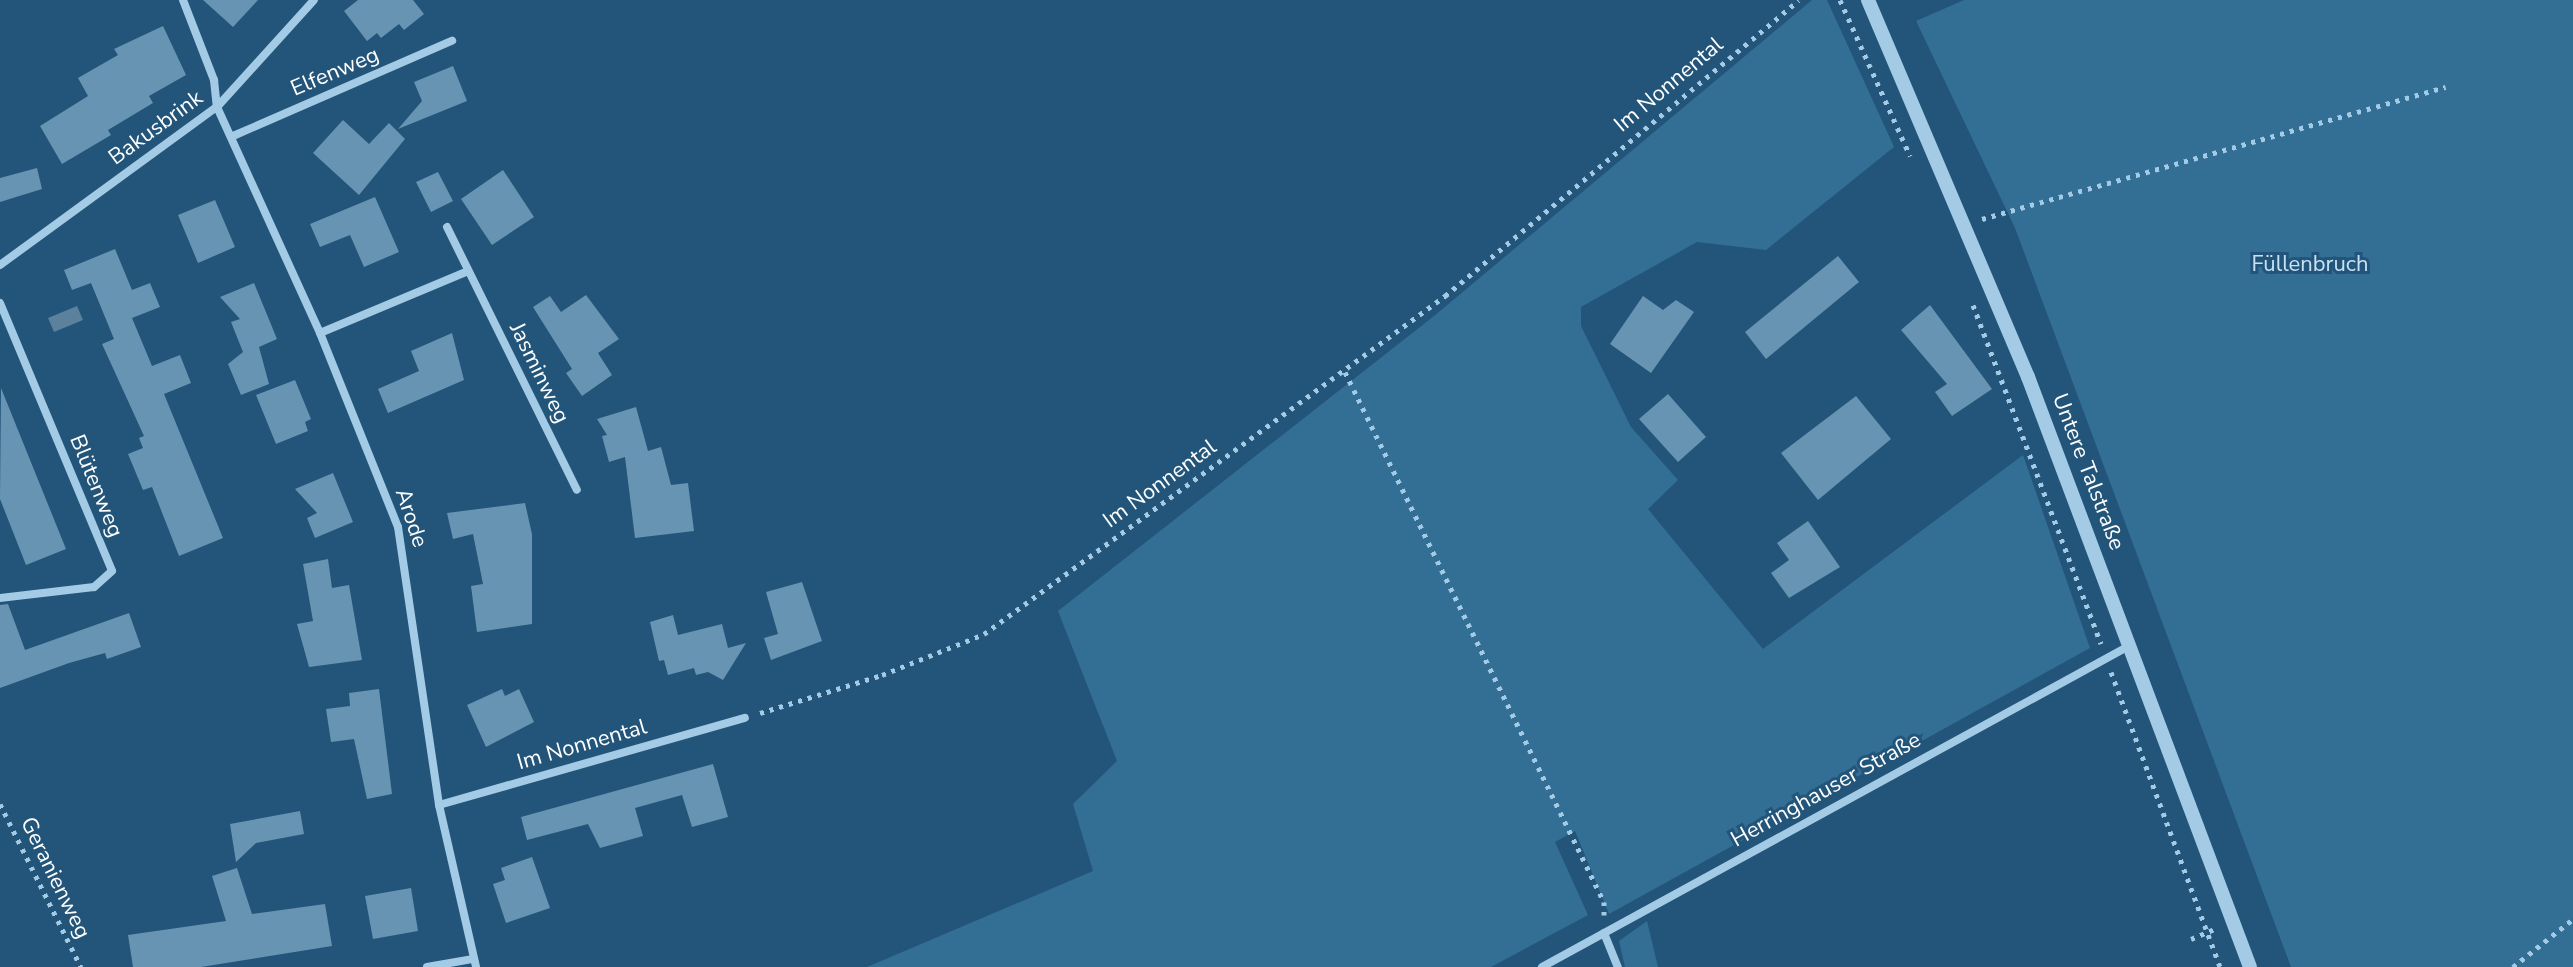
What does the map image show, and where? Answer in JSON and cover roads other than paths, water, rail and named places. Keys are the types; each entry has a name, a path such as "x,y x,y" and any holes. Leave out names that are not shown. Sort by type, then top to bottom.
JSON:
{"street":[{"name":"Arode","path":"183,0 214,80 217,107 233,136 320,333 398,527 439,805 474,963"},
{"name":"Bakusbrink","path":"0,265 217,107 314,0"},
{"name":"Untere Talstraße","path":"1868,0 1965,219 2250,967"},
{"name":"Elfenweg","path":"233,136 452,41"},
{"name":"Jasminweg","path":"447,227 577,490"},
{"path":"320,333 468,271"},
{"name":"Blütenweg","path":"0,303 112,571 94,587 0,598"},
{"name":"Herringhauser Straße","path":"1542,967 2129,646"},
{"name":"Im Nonnental","path":"439,805 745,718"},
{"path":"1604,933 1618,967"},
{"path":"427,967 474,963"}],"park label":[{"name":"Füllenbruch","path":"2310,265"}]}
